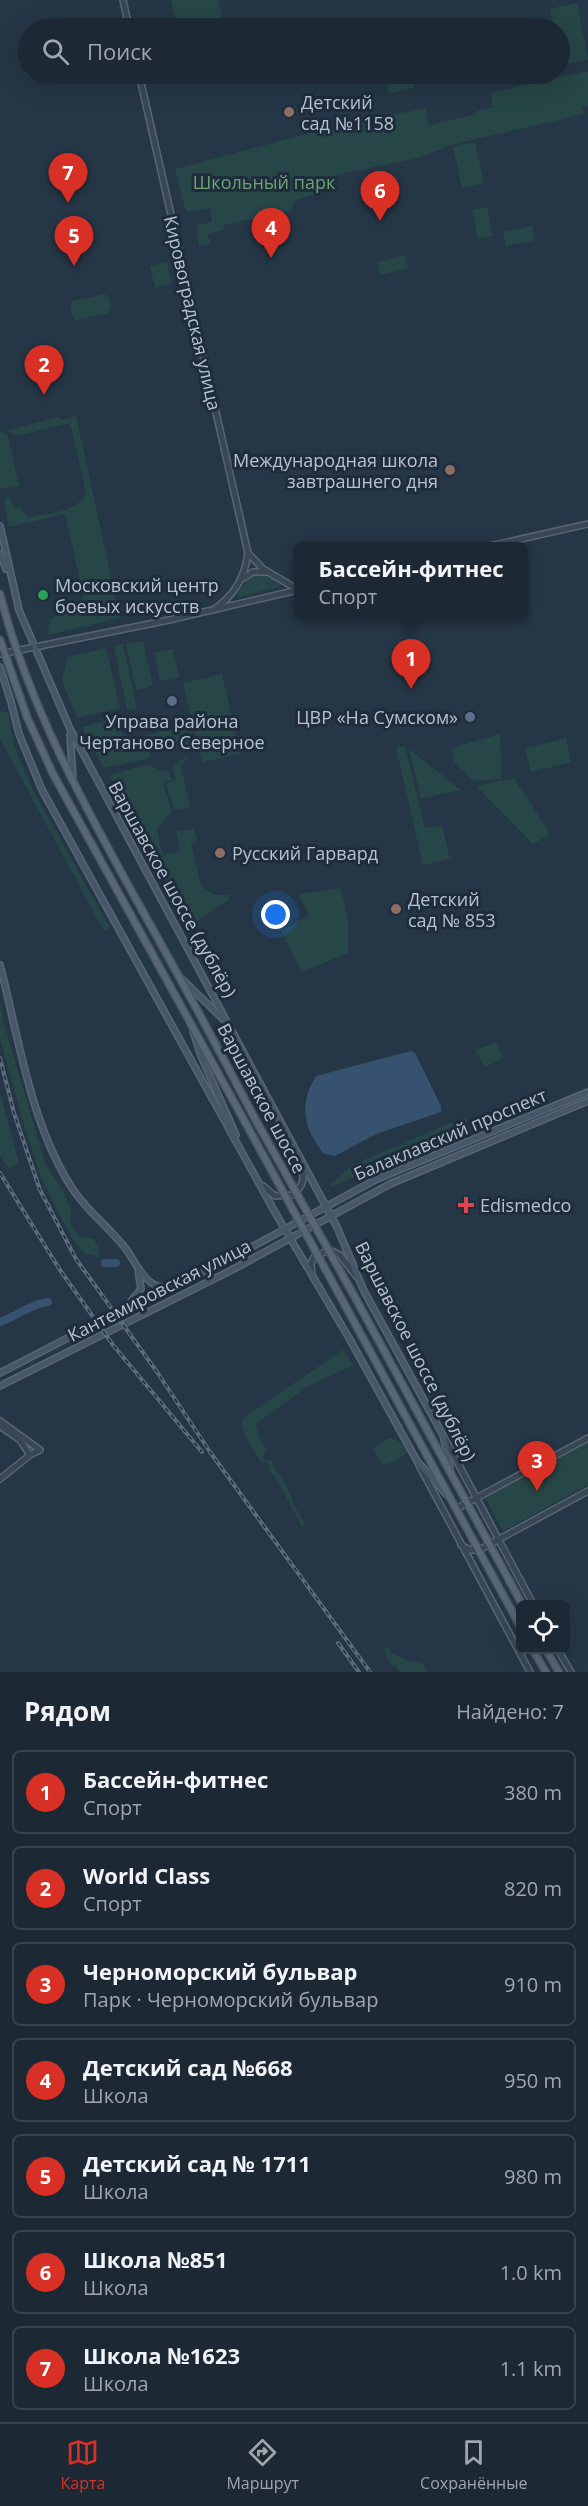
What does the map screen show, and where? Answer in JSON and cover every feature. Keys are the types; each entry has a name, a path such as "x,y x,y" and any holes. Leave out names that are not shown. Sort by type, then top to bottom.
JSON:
{"main road":[{"name":"Варшавское шоссе (дублёр)","path":"0,526 19,610 70,729 234,1032 325,1206 358,1278 443,1435"},
{"path":"0,554 11,582"},
{"name":"Варшавское шоссе","path":"0,594 17,651 40,713 74,784 519,1600"},
{"name":"Варшавское шоссе","path":"0,640 2,653 27,717 53,774 516,1619"},
{"path":"0,668 12,702 19,734 42,789 284,1229 417,1461 454,1506"},
{"path":"70,729 74,784"},
{"path":"0,965 26,1074 61,1169 80,1199 115,1236 152,1285 159,1288 176,1285"},
{"path":"178,974 234,1032"},
{"path":"190,1023 201,1056 247,1162"},
{"name":"Балаклавский проспект","path":"325,1206 399,1170 588,1092"},
{"name":"Балаклавский проспект","path":"330,1216 401,1179 588,1101"},
{"name":"Кантемировская улица","path":"0,1373 252,1246 325,1206"},
{"name":"Кантемировская улица","path":"0,1389 9,1382 258,1257 330,1216"},
{"path":"252,1246 260,1248 258,1257"},
{"path":"124,1309 137,1296 141,1288 136,1266"},
{"path":"443,1435 453,1477"},
{"path":"535,1654 546,1672"},
{"path":"548,1654 559,1672"}],"street":[{"path":"123,0 127,18"},
{"name":"Кировоградская улица","path":"142,84 248,553"},
{"path":"508,542 588,524"},
{"path":"241,580 248,553 270,573 294,588"},
{"path":"213,610 226,600 241,580 254,572 270,573"},
{"path":"280,593 285,587 281,580"},
{"path":"234,589 232,598 239,603"},
{"path":"2,653 213,610 294,591"},
{"path":"255,1176 271,1195 279,1197 292,1195 299,1189 304,1177 297,1153"},
{"path":"313,1278 311,1264 314,1257 329,1250 340,1255 358,1278"},
{"path":"0,1421 40,1450 30,1455 0,1479"},
{"path":"0,1426 20,1440 30,1455"},
{"name":"Варшавское шоссе (дублёр)","path":"443,1435 530,1600"},
{"path":"454,1506 467,1503 588,1438"},
{"path":"417,1461 530,1672"},
{"path":"460,1543 470,1550 479,1550 588,1491"},
{"path":"560,1654 571,1672"}],"green space":[{"path":"171,0 218,0 222,18 175,18"},
{"path":"577,3 588,59 570,63 570,18 552,18 550,9"},
{"name":"Школьный парк","path":"588,71 588,106 582,107 584,114 451,145 421,157 329,177 324,192 296,200 290,211 224,225 223,230 208,234 210,244 199,246 196,225 212,222 210,208 186,212 175,169 325,129 425,108 429,125 477,114 477,111 493,107 491,93 529,84 570,84 570,75"},
{"path":"387,84 413,84 414,88 389,94"},
{"path":"475,142 484,183 462,188 453,147"},
{"path":"487,207 493,236 478,239 472,210"},
{"path":"532,226 535,240 506,246 503,232"},
{"path":"405,255 408,268 380,275 377,262"},
{"path":"167,262 172,284 155,288 150,266"},
{"path":"105,294 110,299 111,308 107,314 76,320 73,318 70,306 72,301"},
{"path":"76,416 120,618 48,635 49,620 84,598 65,514 9,527 4,500 10,498 15,509 19,508 28,517 70,508 78,504 86,491 70,423 17,436 6,431 57,417 61,420"},
{"path":"0,430 8,436 19,486 0,489"},
{"path":"252,573 266,574 282,586 239,597 237,594"},
{"path":"143,641 153,686 136,690 126,644"},
{"path":"123,644 137,708 127,710 114,646"},
{"path":"106,648 120,708 77,718 62,681 67,657"},
{"path":"173,649 179,677 160,681 154,653"},
{"path":"222,674 240,754 202,762 183,683"},
{"path":"0,711 8,713 15,748 35,794 110,928 104,931 0,739"},
{"path":"117,718 124,740 190,725 195,744 174,749 169,744 159,744 151,749 150,758 104,768 82,727"},
{"path":"500,734 502,779 474,781 454,762 451,748"},
{"path":"566,738 571,762 531,772 525,748"},
{"path":"405,746 425,828 442,825 450,859 423,865 396,748"},
{"path":"409,749 461,790 421,799"},
{"path":"188,757 181,767 190,807 174,810 166,784 176,780 173,768 180,760"},
{"path":"149,764 158,770 169,771 172,780 163,783 172,811 157,829 163,855 180,851 176,832 194,829 197,841 191,843 201,886 215,895 229,895 230,899 190,926 110,775"},
{"path":"514,778 550,834 533,844 476,786"},
{"path":"341,888 348,921 348,953 302,972 281,930 309,915 298,894"},
{"path":"0,1002 3,1020 45,1163 64,1192 72,1213 70,1220 72,1227 81,1237 94,1239 100,1252 98,1258 92,1254 85,1255 71,1237 41,1177 0,1039"},
{"path":"497,1042 503,1059 484,1067 475,1050"},
{"path":"0,1093 19,1163 9,1168 0,1156"},
{"path":"465,1117 470,1129 331,1187 330,1185 352,1165"},
{"path":"343,1350 354,1365 308,1386 256,1424 259,1438 267,1450 263,1457 266,1461 271,1459 285,1484 305,1523 302,1527 269,1469 271,1466 264,1461 262,1464 252,1448 241,1419"},
{"path":"389,1438 400,1442 407,1452 395,1462 382,1465 373,1448"},
{"path":"588,1442 588,1485 503,1531 485,1498"},
{"path":"385,1648 389,1648 391,1653 407,1660 423,1663 428,1672 399,1672 396,1666 391,1666 384,1651"}],"water":[{"path":"411,1051 415,1053 441,1106 441,1112 376,1134 335,1156 324,1154 308,1126 305,1107 310,1087 316,1076"}],"waterway":[{"path":"105,1263 116,1263"},
{"path":"0,1322 35,1305 48,1302"}],"railway":[{"path":"0,1058 14,1113 40,1190 76,1259 157,1372 210,1452 370,1672"},
{"path":"0,1173 60,1270 113,1345 202,1452"},
{"path":"338,1643 359,1672"}],"place":[{"name":"Детский сад №1158","path":"289,112"},
{"name":"Школа №1623","path":"68,203"},
{"name":"Школа №851","path":"380,221"},
{"name":"Детский сад №668","path":"271,258"},
{"name":"Детский сад № 1711","path":"74,266"},
{"name":"World Class","path":"44,395"},
{"name":"Международная школа завтрашнего дня","path":"450,470"},
{"name":"Московский центр боевых искусств","path":"43,595"},
{"name":"Бассейн-фитнес","path":"411,689"},
{"name":"Управа района Чертаново Северное","path":"172,701"},
{"name":"ЦВР «На Сумском»","path":"470,717"},
{"name":"Русский Гарвард","path":"220,853"},
{"name":"Детский сад № 853","path":"396,909"},
{"name":"Edismedco","path":"466,1205"},
{"name":"Черноморский бульвар","path":"537,1491"}]}
